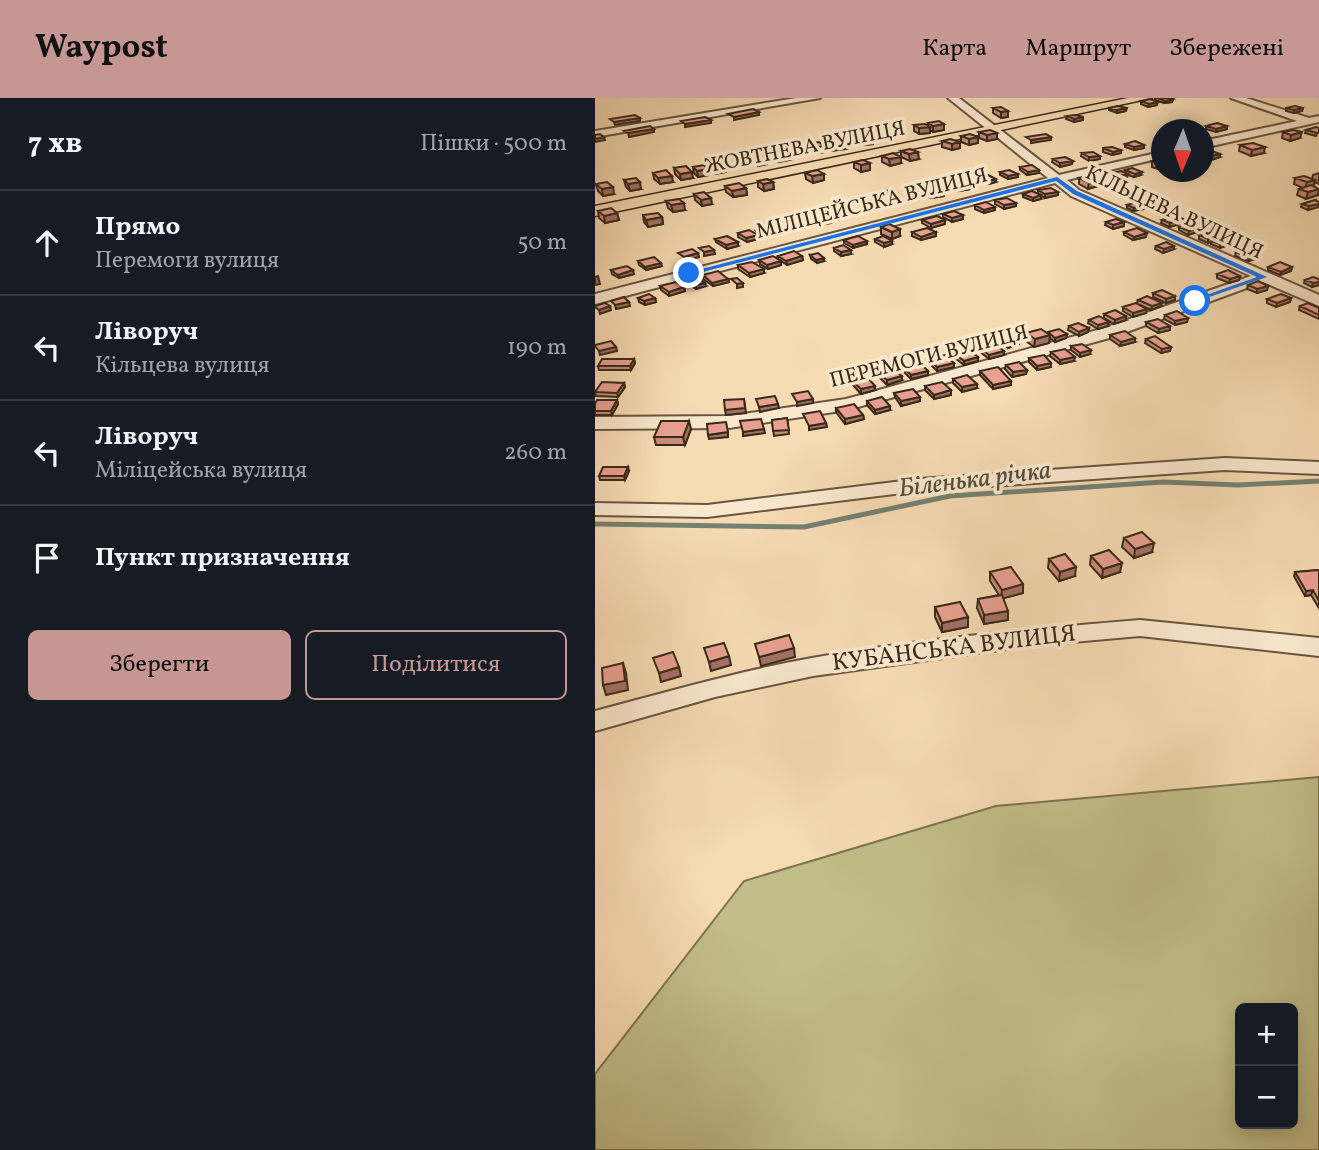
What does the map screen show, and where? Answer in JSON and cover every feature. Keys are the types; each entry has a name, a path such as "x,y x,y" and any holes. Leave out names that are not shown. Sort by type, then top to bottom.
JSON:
{"main road":[{"name":"ЖОВТНЕВА ВУЛИЦЯ","path":"595,211 1146,98"}],"street":[{"path":"595,134 815,98"},
{"name":"КІЛЬЦЕВА ВУЛИЦЯ","path":"953,98 1075,192 1319,301"},
{"path":"1236,98 1315,122"},
{"path":"1214,143 1315,122"},
{"name":"МІЛІЦЕЙСЬКА ВУЛИЦЯ","path":"595,299 1057,179 1151,157"},
{"name":"ПЕРЕМОГИ ВУЛИЦЯ","path":"595,423 729,422 847,404 1107,333 1263,277"},
{"path":"595,509 707,511 919,485 1225,464 1319,468"},
{"name":"КУБАНСЬКА ВУЛИЦЯ","path":"595,721 715,688 814,667 1027,638 1140,628 1319,647"}],"shaded area":[{"path":"1319,777 1319,1150 595,1150 595,1074 744,881 996,806"}],"building":[{"path":"1150,99 1158,102 1149,104 1141,101"},
{"path":"1118,106 1127,108 1109,108"},
{"path":"1295,106 1303,108 1286,108"},
{"path":"1001,107 1008,111 1001,112 993,108"},
{"path":"753,109 759,112 734,117 728,114"},
{"path":"635,115 640,118 614,122 610,119"},
{"path":"1067,116 1083,117 1074,119"},
{"path":"705,117 711,120 685,124 681,121"},
{"path":"939,121 944,124 933,126 928,123"},
{"path":"1217,123 1227,126 1216,129 1214,124"},
{"path":"925,124 930,127 919,128 914,125"},
{"path":"650,126 654,129 628,133 624,131"},
{"path":"1319,128 1319,133 1306,130"},
{"path":"990,130 997,133 987,135 979,132"},
{"path":"1283,132 1302,132 1291,135"},
{"path":"867,134 873,137 863,139 858,135"},
{"path":"970,134 978,137 969,139 961,136"},
{"path":"1046,134 1051,137 1031,140 1026,137"},
{"path":"838,138 845,143 829,145 822,140"},
{"path":"950,139 960,142 952,144 942,141"},
{"path":"1135,141 1144,145 1134,147 1125,144"},
{"path":"819,142 824,146 812,148 807,144"},
{"path":"1253,143 1265,147 1252,150 1240,145"},
{"path":"1103,148 1121,150 1113,152"},
{"path":"910,149 918,152 909,154 901,151"},
{"path":"783,151 788,154 777,156 772,153"},
{"path":"1093,152 1100,156 1089,157 1082,153"},
{"path":"893,153 901,157 889,159 882,156"},
{"path":"760,154 766,158 758,160 751,155"},
{"path":"1065,157 1073,161 1060,163 1053,159"},
{"path":"863,160 870,163 861,165 854,162"},
{"path":"720,162 725,166 713,168 708,164"},
{"path":"704,165 708,169 697,171 693,167"},
{"path":"1032,165 1039,170 1028,172 1020,167"},
{"path":"686,166 692,172 680,174 674,168"},
{"path":"1132,168 1142,172 1135,174 1125,170"},
{"path":"666,170 672,176 658,178 653,173"},
{"path":"817,170 824,174 812,176 805,173"},
{"path":"1009,170 1018,174 1008,176 1000,172"},
{"path":"1121,171 1128,174 1119,176 1112,173"},
{"path":"988,175 996,179 989,181 981,177"},
{"path":"1090,175 1099,180 1089,182 1079,178"},
{"path":"1304,176 1315,180 1307,182 1295,178"},
{"path":"636,178 640,182 628,184 624,180"},
{"path":"767,179 773,182 763,184 758,181"},
{"path":"963,181 971,185 959,188 951,184"},
{"path":"607,182 613,187 602,189 596,184"},
{"path":"739,183 746,188 732,191 725,186"},
{"path":"1311,185 1319,189 1308,192 1299,189"},
{"path":"1051,188 1058,192 1045,194 1038,190"},
{"path":"936,189 944,192 931,195 924,191"},
{"path":"891,190 897,193 890,195 883,191"},
{"path":"1032,191 1041,195 1033,198 1023,194"},
{"path":"704,192 711,198 701,200 694,194"},
{"path":"1007,198 1016,203 1004,205 995,200"},
{"path":"679,199 684,203 671,205 666,201"},
{"path":"1315,200 1319,204 1302,204"},
{"path":"986,202 995,207 984,210 975,205"},
{"path":"1137,202 1144,206 1134,208 1127,205"},
{"path":"611,208 617,213 604,216 598,211"},
{"path":"954,211 963,215 952,218 943,214"},
{"path":"658,213 662,217 646,220 643,215"},
{"path":"824,215 830,219 819,222 813,218"},
{"path":"937,216 945,220 931,224 922,220"},
{"path":"1176,216 1184,219 1170,223 1162,220"},
{"path":"798,219 806,224 793,227 785,222"},
{"path":"1116,219 1124,222 1113,225 1106,222"},
{"path":"889,224 900,229 892,232 881,227"},
{"path":"1188,224 1197,229 1189,231 1179,227"},
{"path":"927,228 936,232 921,237 912,232"},
{"path":"1137,228 1147,233 1134,237 1124,232"},
{"path":"765,229 771,233 762,235 756,231"},
{"path":"749,230 758,235 746,238 738,233"},
{"path":"1210,232 1219,236 1208,239 1199,235"},
{"path":"727,236 738,242 726,245 715,239"},
{"path":"858,236 867,241 853,245 844,240"},
{"path":"883,236 892,241 884,243 875,239"},
{"path":"1223,237 1232,241 1220,244 1212,241"},
{"path":"1166,242 1174,246 1164,249 1156,246"},
{"path":"843,245 851,250 841,252 834,248"},
{"path":"709,246 714,250 704,252 699,248"},
{"path":"692,249 698,253 684,257 678,253"},
{"path":"1243,250 1257,255 1249,258 1236,252"},
{"path":"794,251 802,256 786,261 778,256"},
{"path":"818,253 824,258 816,260 810,255"},
{"path":"773,256 781,261 767,265 759,260"},
{"path":"654,257 661,263 645,267 638,261"},
{"path":"752,262 764,269 749,273 738,265"},
{"path":"1280,262 1292,267 1281,272 1268,267"},
{"path":"627,266 633,270 618,275 611,270"},
{"path":"1228,270 1240,276 1230,279 1217,274"},
{"path":"718,271 728,279 712,283 703,275"},
{"path":"697,277 705,283 696,285 687,280"},
{"path":"1313,277 1319,279 1319,282 1305,280"},
{"path":"737,278 743,283 737,284 731,279"},
{"path":"1258,281 1268,286 1257,289 1248,285"},
{"path":"676,282 684,287 669,292 660,286"},
{"path":"1162,290 1175,296 1166,299 1153,293"},
{"path":"649,294 655,298 644,301 638,298"},
{"path":"1281,294 1291,298 1277,303 1267,299"},
{"path":"1147,296 1162,303 1152,306 1138,300"},
{"path":"624,297 629,302 615,305 611,301"},
{"path":"605,303 610,306 599,310 595,307 595,306"},
{"path":"1136,303 1147,309 1133,313 1123,307"},
{"path":"1308,303 1319,308 1319,315 1300,306"},
{"path":"1115,310 1126,316 1115,320 1104,314"},
{"path":"1177,311 1188,318 1175,321 1165,315"},
{"path":"1099,316 1109,322 1098,325 1089,320"},
{"path":"1158,319 1170,326 1159,329 1146,322"},
{"path":"1078,323 1089,328 1079,332 1069,326"},
{"path":"1041,329 1050,335 1035,339 1026,333"},
{"path":"1059,329 1067,334 1055,338 1048,332"},
{"path":"1011,331 1020,336 1009,340 1000,335"},
{"path":"1125,331 1135,338 1121,342 1110,335"},
{"path":"1155,336 1171,347 1162,349 1146,339"},
{"path":"611,341 616,347 599,351 595,346 595,345"},
{"path":"994,343 1004,351 989,355 979,347"},
{"path":"1082,344 1091,350 1080,353 1071,346"},
{"path":"1065,349 1075,357 1060,360 1051,352"},
{"path":"969,350 978,357 964,361 955,354"},
{"path":"945,355 954,363 937,367 928,359"},
{"path":"1044,355 1051,363 1037,366 1029,358"},
{"path":"602,359 634,359 630,366 598,366"},
{"path":"919,362 928,371 911,375 902,366"},
{"path":"1019,362 1027,370 1013,372 1006,365"},
{"path":"998,367 1011,381 993,385 980,371"},
{"path":"893,369 902,376 887,380 879,373"},
{"path":"967,375 977,384 962,387 953,379"},
{"path":"867,377 875,386 861,389 852,381"},
{"path":"602,382 624,383 617,393 595,392"},
{"path":"942,382 951,390 934,395 925,386"},
{"path":"913,389 920,397 901,401 894,393"},
{"path":"808,391 813,399 797,402 792,394"},
{"path":"775,396 778,404 759,407 756,399"},
{"path":"882,397 890,406 875,410 867,401"},
{"path":"744,399 745,408 725,410 724,400"},
{"path":"597,400 617,400 611,411 595,411"},
{"path":"854,404 863,415 845,419 836,408"},
{"path":"820,411 826,423 809,426 803,414"},
{"path":"787,418 789,430 773,431 772,420"},
{"path":"761,419 764,429 743,432 740,421"},
{"path":"661,421 689,421 683,437 654,437"},
{"path":"726,422 728,432 708,435 707,424"},
{"path":"603,467 628,467 624,476 599,476"},
{"path":"1142,532 1154,543 1135,549 1124,538"},
{"path":"1109,550 1122,563 1103,569 1091,556"},
{"path":"1065,554 1076,567 1060,572 1049,559"},
{"path":"1011,567 1023,584 1002,590 990,572"},
{"path":"1319,570 1319,601 1313,590 1306,591 1295,572"},
{"path":"1002,595 1008,611 984,615 978,599"},
{"path":"960,602 968,617 942,623 935,607"},
{"path":"789,635 794,648 759,657 755,644"},
{"path":"724,643 729,656 709,662 704,648"},
{"path":"673,652 679,667 659,673 653,658"},
{"path":"623,663 625,681 603,685 602,668"}],"waterway":[{"name":"Біленька річка","path":"595,524 804,527 950,496 1163,482 1238,485 1319,481"}],"route":[{"path":"689,273 1057,179 1075,192 1263,277 1195,301"}]}
